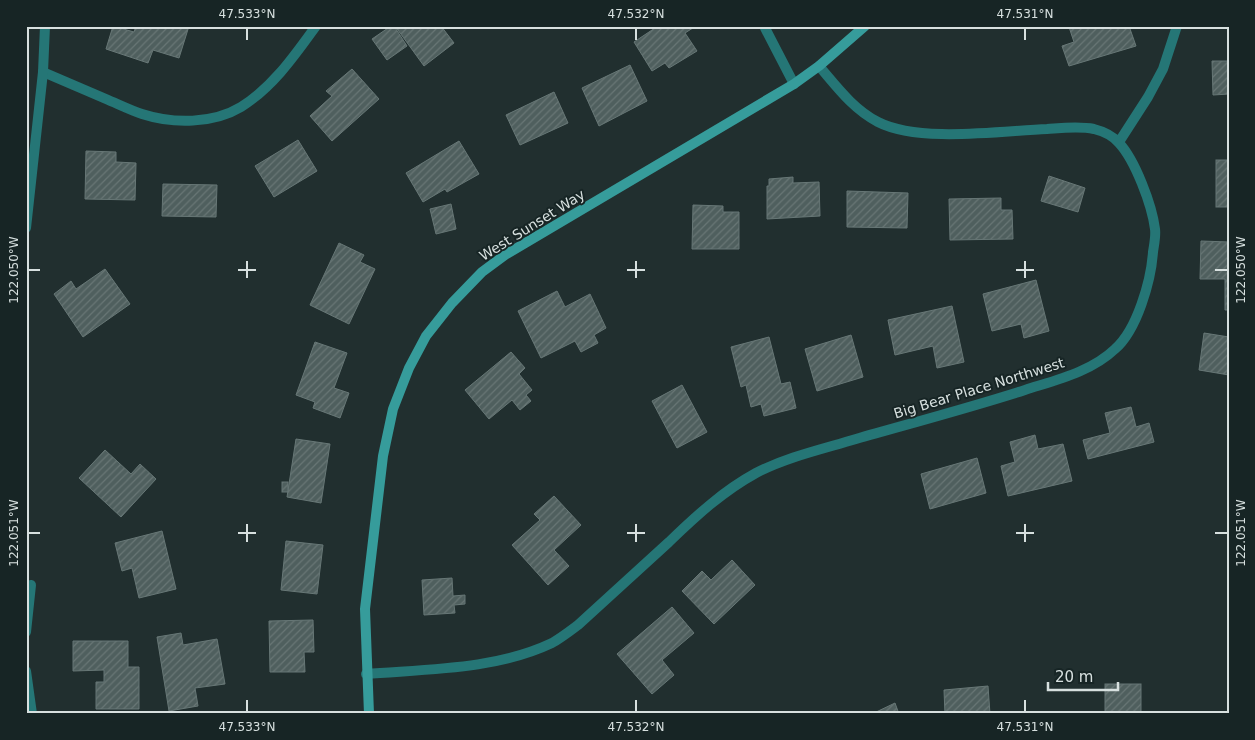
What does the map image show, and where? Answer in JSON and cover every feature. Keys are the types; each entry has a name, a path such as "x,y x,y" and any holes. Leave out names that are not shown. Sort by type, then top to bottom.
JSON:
{"street":[{"path":"26,228 44,72 44,26"},
{"path":"44,72 143,114 171,120 194,121 219,117 242,107 266,87 290,62 316,26"},
{"path":"764,26 794,84"},
{"name":"West Sunset Way","path":"369,714 365,609 383,456 393,409 409,368 426,336 452,303 482,272 505,255 794,84 820,66 865,26"},
{"path":"820,66 846,98 863,113 880,123 898,130 918,133 957,134 1073,127 1092,129 1106,134 1119,142 1148,97 1163,69 1177,26"},
{"name":"Big Bear Place Northwest","path":"366,674 472,665 505,659 547,645 578,625 721,495 757,473 802,455 996,399 1068,376 1094,365 1116,348 1130,330 1144,296 1153,258 1155,231 1148,202 1138,176 1119,142"},
{"path":"26,632 31,584"},
{"path":"26,671 32,714"}],"building":[{"path":"113,26 134,32 136,26 189,26 179,58 153,50 148,63 106,49"},
{"path":"391,26 394,26 407,46 387,60 372,39"},
{"path":"395,26 441,26 454,43 424,66"},
{"path":"658,26 696,26 685,33 697,51 669,68 665,63 652,71 634,42"},
{"path":"1129,26 1136,46 1069,66 1062,46 1074,42 1069,27"},
{"path":"1212,61 1229,61 1229,94 1213,95"},
{"path":"630,65 647,101 599,126 582,88"},
{"path":"352,69 379,99 332,141 310,116 332,96 326,91"},
{"path":"554,92 568,123 520,145 506,115"},
{"path":"298,140 317,171 274,197 255,166"},
{"path":"459,141 479,174 447,192 445,189 423,202 406,173"},
{"path":"86,151 116,152 116,162 136,163 135,200 85,199"},
{"path":"1216,160 1229,160 1229,207 1216,207"},
{"path":"1049,176 1085,188 1078,212 1041,201"},
{"path":"793,177 793,183 819,182 820,216 767,219 767,186 769,186 769,179"},
{"path":"163,184 217,185 216,217 162,216"},
{"path":"847,191 908,193 907,228 847,227"},
{"path":"1001,198 1001,210 1012,210 1013,239 950,240 949,199"},
{"path":"451,204 456,229 436,234 430,209"},
{"path":"693,205 723,206 723,212 739,212 739,249 692,249"},
{"path":"1201,241 1229,242 1229,310 1225,310 1225,279 1200,279"},
{"path":"339,243 364,255 360,262 375,269 349,324 310,305"},
{"path":"105,269 130,304 83,337 54,294 71,281 76,289"},
{"path":"1036,280 1049,331 1024,338 1021,324 992,331 983,294"},
{"path":"557,291 565,307 590,294 606,328 594,335 598,343 581,352 575,341 541,358 518,311"},
{"path":"952,306 964,362 937,368 933,346 895,355 888,320"},
{"path":"1204,333 1229,337 1229,375 1199,370"},
{"path":"851,335 863,377 817,391 805,349"},
{"path":"769,337 781,384 790,382 796,408 764,416 761,404 751,407 746,385 741,387 731,347"},
{"path":"315,342 347,353 334,388 349,393 340,418 313,408 315,402 296,395"},
{"path":"511,352 525,368 519,374 532,390 526,395 531,401 520,410 512,400 489,419 465,390"},
{"path":"682,385 707,432 677,448 652,401"},
{"path":"1131,407 1136,427 1149,423 1154,442 1088,459 1083,440 1110,433 1105,413"},
{"path":"1035,435 1038,449 1063,444 1072,481 1008,496 1001,466 1015,462 1010,442"},
{"path":"296,439 330,444 321,503 287,497"},
{"path":"105,450 131,474 140,464 156,479 121,517 79,478"},
{"path":"977,458 986,493 930,509 921,474"},
{"path":"282,482 288,482 288,492 282,492"},
{"path":"554,496 581,525 554,550 569,566 548,585 512,545 540,520 534,514"},
{"path":"162,531 176,589 139,598 132,568 122,571 115,543"},
{"path":"286,541 323,545 317,594 281,590"},
{"path":"732,560 755,585 714,624 682,591 702,571 711,580"},
{"path":"452,578 453,596 465,595 465,604 454,605 455,613 424,615 422,580"},
{"path":"672,607 694,633 662,660 674,675 652,694 617,654"},
{"path":"313,620 314,652 304,652 305,672 270,672 269,621"},
{"path":"181,633 183,645 217,639 225,684 195,688 198,706 169,711 157,637"},
{"path":"73,641 128,641 128,667 139,667 139,709 96,709 96,682 104,682 104,670 73,671"},
{"path":"1105,684 1141,684 1141,714 1105,714"},
{"path":"988,686 990,714 945,714 944,690"},
{"path":"895,703 899,714 872,714"}]}
